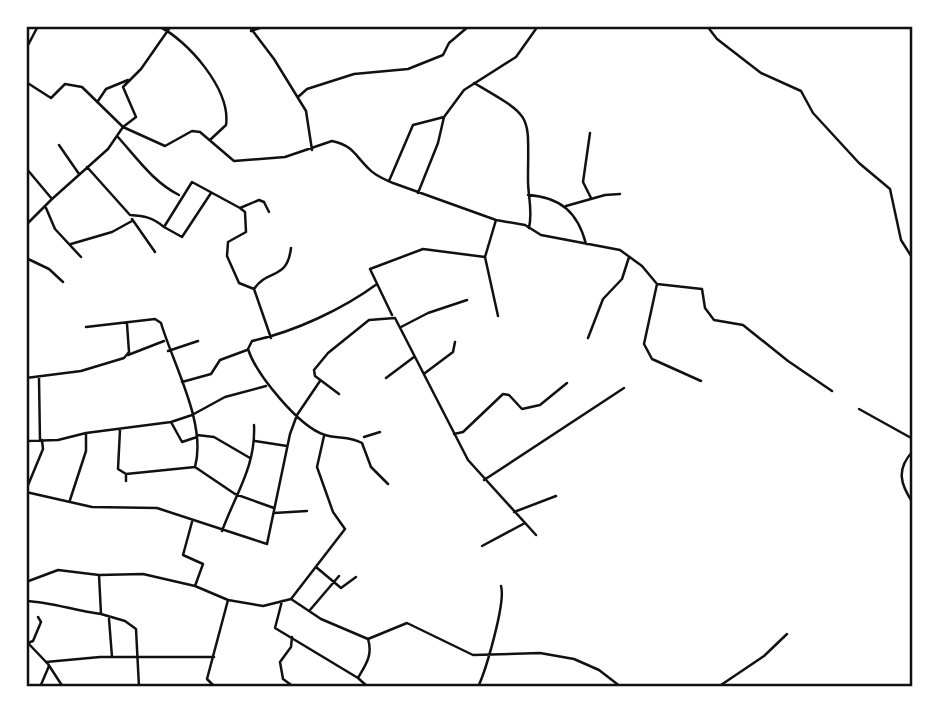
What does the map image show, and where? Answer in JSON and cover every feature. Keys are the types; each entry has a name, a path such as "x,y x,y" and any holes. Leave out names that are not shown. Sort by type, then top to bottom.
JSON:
{"street":[{"path":"26,49 38,26"},
{"path":"158,26 169,31 206,66 226,107 226,125 211,139"},
{"path":"97,101 106,89 128,80 141,69 171,26"},
{"path":"249,26 274,59 306,111 312,150"},
{"path":"251,31 266,26"},
{"path":"298,97 307,89 354,74 408,69 443,55 449,43 469,26"},
{"path":"418,193 438,143 444,117 464,90 509,64 523,50 538,26"},
{"path":"707,26 718,39 761,73 801,91 813,113 859,163 890,189 901,240 913,259"},
{"path":"26,225 136,117 123,90 128,80"},
{"path":"26,82 51,98 65,84 82,87 123,127 166,146 192,131 211,139 234,161 285,157 332,141 346,144 368,168 389,181 418,193 496,220 529,228 541,235 620,250 642,266 657,284 702,289 705,308 714,320 743,325 788,361 832,391"},
{"path":"474,83 510,104 527,121 531,145 529,228"},
{"path":"389,181 413,125 444,117"},
{"path":"590,133 583,182 590,198"},
{"path":"117,136 163,188 181,196"},
{"path":"59,145 79,174"},
{"path":"26,167 52,199"},
{"path":"87,167 132,218 155,252"},
{"path":"164,226 192,182 245,212 246,232 228,242 227,256 239,283 254,289 271,338"},
{"path":"71,244 112,232 140,214 182,237 212,192"},
{"path":"528,195 566,206 579,204 590,198 620,194"},
{"path":"240,208 259,200 264,202 269,212"},
{"path":"566,206 582,226 586,244"},
{"path":"46,208 55,229 81,257"},
{"path":"496,220 485,257 498,316"},
{"path":"254,289 260,281 280,273 289,262 291,248"},
{"path":"485,257 423,249 370,269 392,317 401,327 468,460 536,535"},
{"path":"588,338 603,299 622,279 629,257"},
{"path":"26,258 49,270 63,282"},
{"path":"182,382 211,374 220,360 248,349 252,341 293,331 318,315 356,300 377,284"},
{"path":"657,284 644,344 652,359 701,381"},
{"path":"401,327 428,313 467,300"},
{"path":"339,394 320,381 314,370 328,353 369,320 392,317"},
{"path":"86,327 158,321 192,415 197,436 195,467"},
{"path":"127,324 128,355"},
{"path":"26,379 81,371 165,340"},
{"path":"169,351 198,341"},
{"path":"425,373 453,352 454,342"},
{"path":"248,349 267,386 297,415 323,435 362,443"},
{"path":"386,378 414,357"},
{"path":"39,377 43,449 26,491 102,508 150,507 267,544 286,446 297,415 320,381"},
{"path":"454,434 463,432 503,394 509,395 522,409 531,409 567,383"},
{"path":"26,441 171,422 192,415 225,397 267,386"},
{"path":"484,480 624,388"},
{"path":"859,408 913,439"},
{"path":"171,422 182,442 197,436 215,437 251,458"},
{"path":"222,531 235,494 251,467 254,425"},
{"path":"120,429 118,469 126,474 195,467 235,494 274,511 307,511"},
{"path":"356,440 380,432"},
{"path":"70,500 86,451 86,433"},
{"path":"26,582 58,570 99,575 143,574 195,586 228,600 263,606 291,599 345,529 333,512 317,467 323,435"},
{"path":"364,438 362,443 371,467 388,484"},
{"path":"254,441 286,446"},
{"path":"913,451 904,460 901,472 901,485 913,502"},
{"path":"126,474 127,481"},
{"path":"514,512 556,496"},
{"path":"193,521 183,555 203,564 195,586"},
{"path":"482,546 525,523"},
{"path":"316,566 344,588 356,577"},
{"path":"99,575 101,614"},
{"path":"310,610 339,576"},
{"path":"478,687 491,655 493,631 501,605 501,586"},
{"path":"291,599 321,619 368,639 407,623 420,627 457,650 473,655 540,653 562,656 594,667 621,687"},
{"path":"215,687 207,680 228,600"},
{"path":"26,601 50,602 70,610 101,614 109,619 133,624 138,635 136,658 139,687"},
{"path":"282,601 275,628 358,678 368,687"},
{"path":"27,642 33,641 41,622 37,617"},
{"path":"109,619 112,657"},
{"path":"718,687 764,656 787,634"},
{"path":"292,637 290,647 280,662 283,678 295,687"},
{"path":"358,678 372,650 368,639"},
{"path":"27,642 46,662 63,687"},
{"path":"46,662 112,657 214,657"},
{"path":"40,687 49,666"}]}
